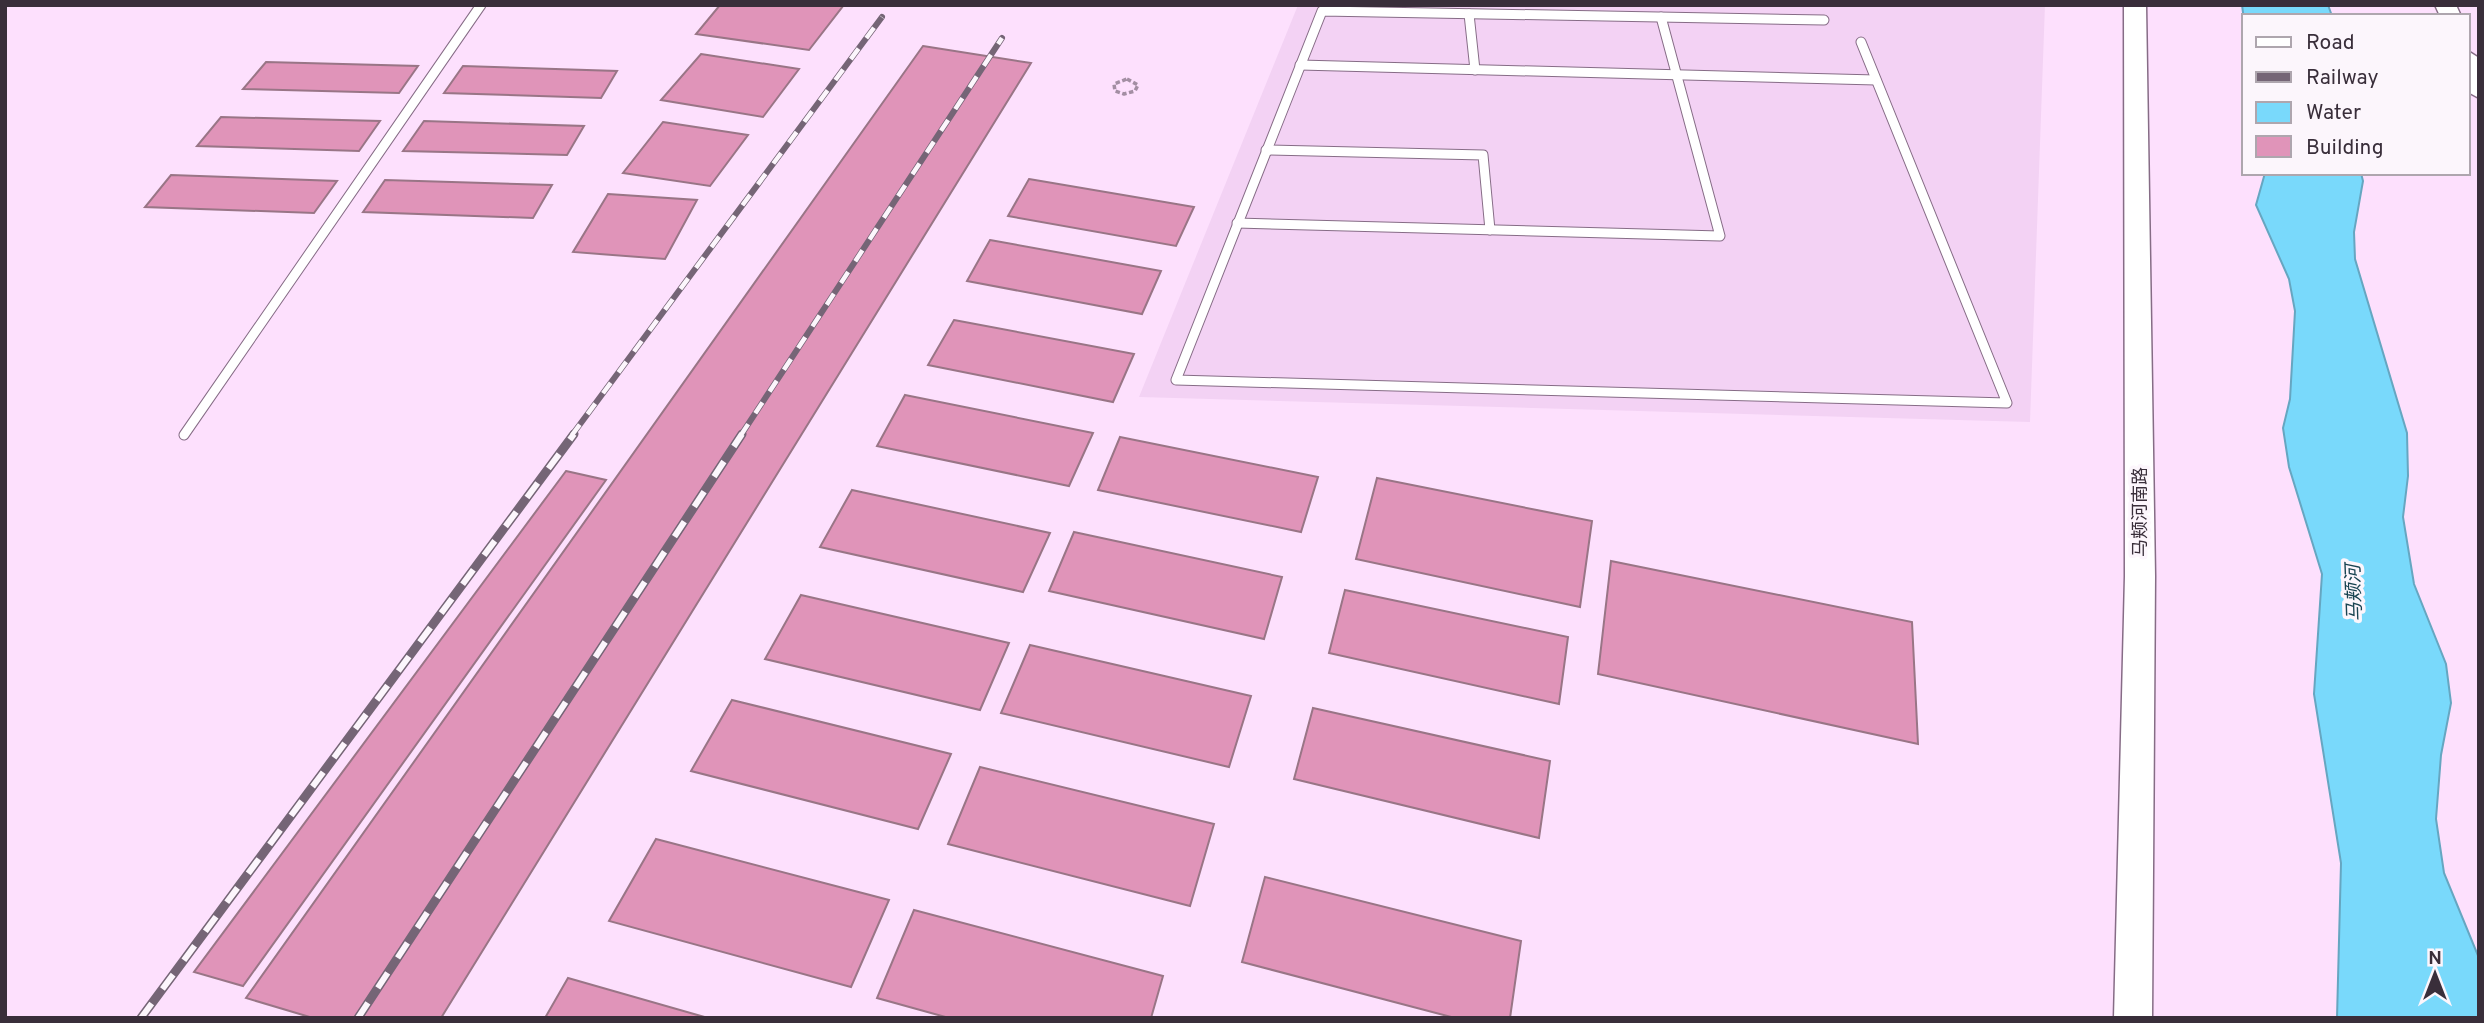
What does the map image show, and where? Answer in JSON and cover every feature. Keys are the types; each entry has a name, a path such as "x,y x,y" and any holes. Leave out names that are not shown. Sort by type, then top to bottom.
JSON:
{"street":[{"name":"马颊河南路","path":"2133,1018 2140,576 2135,5"},
{"path":"2470,64 2479,91"}],"lane":[{"path":"184,435 481,5"},
{"path":"1824,20 1322,11 1176,380 2007,403 1861,42"},
{"path":"1469,14 1475,70"},
{"path":"1237,223 1720,236 1661,17"},
{"path":"1300,65 1876,80"},
{"path":"1266,150 1483,156 1490,230"}],"path":[{"path":"1126,79 1136,82 1138,88 1125,94 1113,88 1116,81 1126,79"}],"shaded area":[{"path":"1298,5 2045,5 2030,422 1139,397"}],"water":[{"path":"2242,5 2328,5 2331,14 2243,14"},
{"name":"马颊河","path":"2264,175 2362,175 2363,181 2354,232 2355,259 2407,433 2408,476 2403,517 2414,584 2446,664 2451,703 2441,755 2436,819 2444,873 2479,958 2479,1018 2337,1018 2341,863 2314,694 2322,574 2289,467 2283,428 2290,399 2295,311 2289,279 2256,205"}],"building":[{"path":"720,5 843,6 809,50 696,34"},
{"path":"923,46 1031,63 441,1018 313,1018 246,998"},
{"path":"701,54 799,69 763,117 661,100"},
{"path":"266,62 418,66 399,93 243,89"},
{"path":"463,66 617,71 601,98 444,93"},
{"path":"221,117 380,121 359,151 197,146"},
{"path":"424,121 584,126 567,155 403,151"},
{"path":"663,122 748,135 710,186 623,173"},
{"path":"171,175 337,181 314,213 145,207"},
{"path":"1029,179 1194,207 1176,246 1008,216"},
{"path":"385,180 552,185 533,218 363,212"},
{"path":"608,194 697,200 665,259 573,252"},
{"path":"990,240 1161,271 1142,314 967,281"},
{"path":"954,320 1134,354 1113,402 928,365"},
{"path":"905,395 1093,433 1069,486 877,446"},
{"path":"1120,437 1318,477 1301,532 1098,490"},
{"path":"566,471 606,480 243,986 194,972"},
{"path":"1377,478 1592,521 1580,607 1356,559"},
{"path":"852,490 1050,533 1023,592 820,547"},
{"path":"1074,532 1282,577 1264,639 1049,591"},
{"path":"1611,561 1912,622 1918,744 1598,674"},
{"path":"1345,590 1568,637 1559,704 1329,653"},
{"path":"801,595 1009,643 980,710 765,659"},
{"path":"1030,645 1251,696 1229,767 1001,713"},
{"path":"732,700 951,754 918,829 691,771"},
{"path":"1313,708 1550,761 1539,838 1294,779"},
{"path":"980,767 1214,824 1190,906 948,844"},
{"path":"656,839 889,900 851,987 609,921"},
{"path":"1265,877 1521,941 1510,1018 1455,1018 1242,962"},
{"path":"914,910 1163,976 1151,1018 949,1018 877,998"},
{"path":"568,978 708,1018 545,1018"}],"railway":[{"path":"572,435 882,17"},
{"path":"741,435 1002,38"},
{"path":"141,1018 574,434"},
{"path":"358,1018 742,434"}]}
